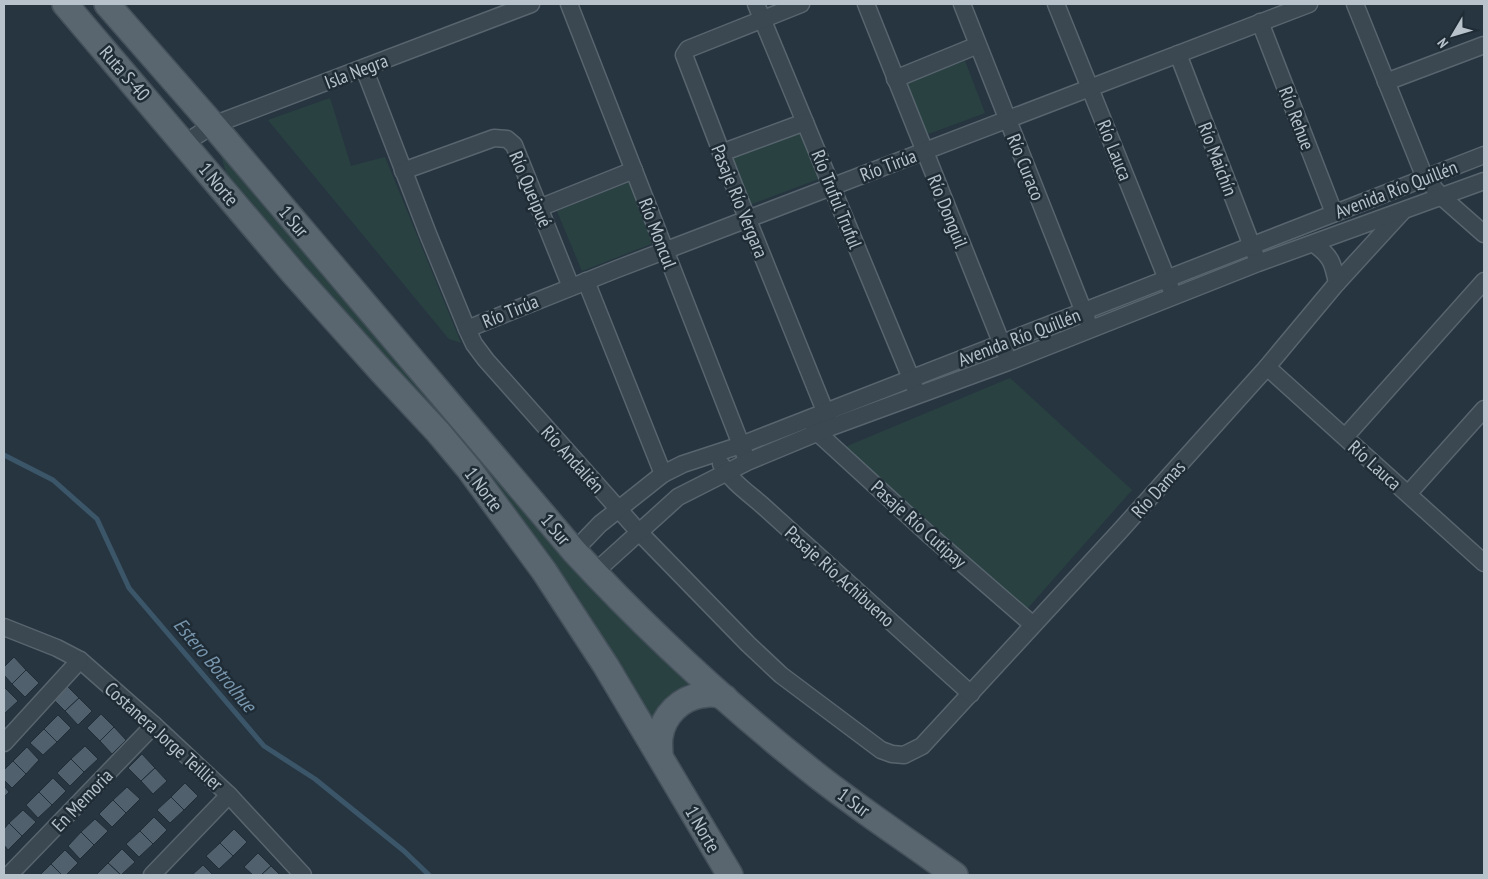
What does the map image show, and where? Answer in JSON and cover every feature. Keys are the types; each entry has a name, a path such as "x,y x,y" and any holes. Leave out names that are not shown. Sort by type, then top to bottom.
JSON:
{"main road":[{"name":"Ruta S-40","path":"65,4 185,143"},
{"name":"Ruta S-40","path":"108,4 213,125"},
{"name":"1 Sur","path":"213,125 574,550 661,641 811,771 954,875"},
{"name":"1 Norte","path":"185,143 295,275 438,432 469,469 544,571 606,666 730,875"},
{"path":"660,756 659,739 661,730 665,721 677,706 687,699 698,695 720,694 725,698"}],"street":[{"name":"Isla Negra","path":"185,143 213,125 531,4"},
{"name":"Río Moncul","path":"569,4 747,462"},
{"path":"759,11 801,4"},
{"name":"Río Donguil","path":"866,4 1008,362"},
{"name":"Río Curaco","path":"962,4 1091,329"},
{"name":"Río Lauca","path":"1056,4 1174,297"},
{"name":"Río Tirúa","path":"468,329 578,284 1309,4"},
{"path":"1355,4 1425,178 1442,197 1484,234"},
{"name":"Río Truful Truful","path":"759,11 918,394"},
{"name":"Pasaje Río Vergara","path":"759,11 688,49 684,55 747,219 821,423"},
{"name":"Río Rehue","path":"1260,22 1334,213"},
{"path":"895,79 978,45"},
{"path":"1386,82 1484,45"},
{"name":"Río Maichín","path":"1178,54 1258,263"},
{"name":"Río Andalién","path":"364,68 403,171 474,344 486,360 638,532 781,675 881,750 892,754 904,755"},
{"path":"721,153 805,122"},
{"name":"Río Queipué","path":"403,171 494,138 507,139 514,145 539,208 578,284 663,474"},
{"name":"Avenida Río Quillén","path":"594,573 678,497 911,379 1484,155"},
{"path":"539,208 634,170"},
{"name":"Avenida Río Quillén","path":"574,550 600,524 663,474 683,464 741,445 918,394 1008,362 1258,263 1484,181"},
{"name":"Río Damas","path":"904,755 922,746 971,694 1267,367 1337,283 1402,212"},
{"path":"1314,244 1325,251 1333,263 1337,283"},
{"path":"1345,437 1484,281"},
{"name":"Río Lauca","path":"1267,367 1484,562"},
{"path":"1408,494 1484,409"},
{"name":"Pasaje Río Cutipay","path":"821,423 926,532 1033,625"},
{"name":"Pasaje Río Achibueno","path":"715,453 726,472 971,694"},
{"name":"Costanera Jorge Teillier","path":"4,627 57,648 80,660 154,725 229,795 302,875"},
{"path":"4,742 80,660"},
{"name":"En Memoria","path":"9,875 154,725"},
{"path":"152,875 229,795"}],"green space":[{"path":"965,61 985,113 920,137 900,85"},
{"path":"330,98 351,166 385,157 461,343 449,339 268,120"},
{"path":"800,134 821,178 747,206 728,158"},
{"path":"221,155 537,516 698,683 653,724 575,592 511,506 226,173"},
{"path":"632,181 656,242 582,271 557,211"},
{"path":"1010,378 1132,490 1027,609 845,447"}],"building":[{"path":"14,657 26,670 12,684 4,675 4,667"},
{"path":"26,670 39,683 25,697 12,684"},
{"path":"66,685 79,698 65,711 52,698"},
{"path":"4,689 18,701 4,714"},
{"path":"79,698 92,711 78,725 65,711"},
{"path":"101,714 114,727 100,741 87,728"},
{"path":"58,715 71,728 57,742 44,729"},
{"path":"114,727 126,740 112,754 100,741"},
{"path":"44,729 57,742 43,755 30,743"},
{"path":"85,746 98,759 84,772 71,759"},
{"path":"27,747 39,760 26,774 13,761"},
{"path":"142,754 155,768 141,781 128,768"},
{"path":"71,759 84,772 70,786 57,773"},
{"path":"13,761 26,774 12,788 4,780 4,770"},
{"path":"155,768 167,781 153,794 141,781"},
{"path":"53,778 66,791 52,805 39,792"},
{"path":"185,783 198,796 184,810 171,797"},
{"path":"4,786 9,792 4,797"},
{"path":"127,787 140,799 126,813 113,800"},
{"path":"39,792 52,805 38,818 26,805"},
{"path":"171,797 184,810 170,823 157,810"},
{"path":"113,800 126,813 112,827 99,814"},
{"path":"23,810 36,822 22,836 9,823"},
{"path":"154,817 167,830 153,844 140,831"},
{"path":"95,819 108,831 94,845 81,832"},
{"path":"9,823 22,836 8,850 4,845 4,829"},
{"path":"234,829 247,842 233,856 220,843"},
{"path":"140,831 153,844 139,857 126,844"},
{"path":"81,832 94,845 80,859 68,846"},
{"path":"220,843 233,856 219,869 206,856"},
{"path":"122,849 135,862 121,875 108,863"},
{"path":"65,850 78,863 66,875 62,875 51,864"},
{"path":"258,853 271,866 261,875 253,875 244,867"},
{"path":"108,863 121,875 96,875"},
{"path":"51,864 62,875 40,875"},
{"path":"203,865 213,875 192,875"},
{"path":"271,866 280,875 261,875"}],"waterway":[{"name":"Estero Botrolhue","path":"4,455 53,480 97,519 129,588 264,746 315,779 404,851 429,875"}]}
